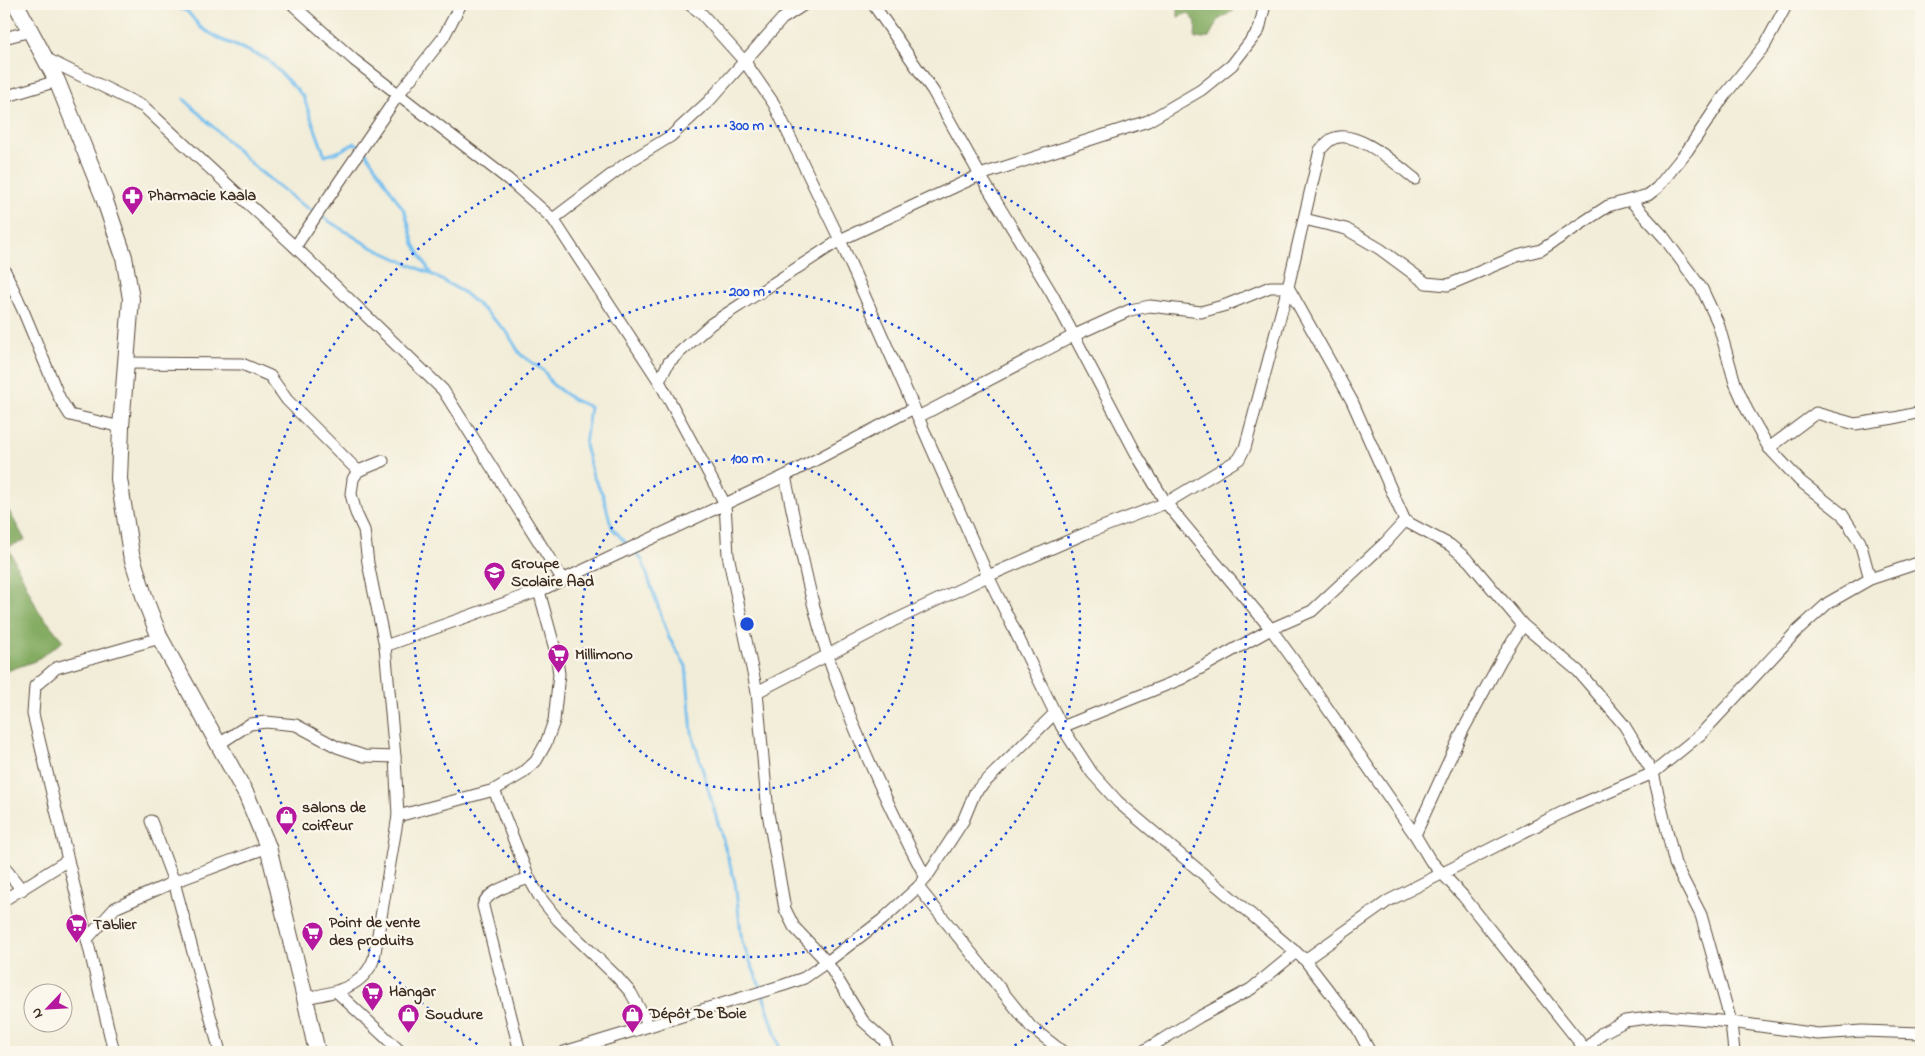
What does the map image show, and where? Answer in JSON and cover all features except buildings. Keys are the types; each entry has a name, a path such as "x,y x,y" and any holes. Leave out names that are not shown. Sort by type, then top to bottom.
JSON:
{"highway":[{"path":"16,4 57,81 104,198 124,257 131,299 119,479 130,554 160,638 247,796 268,847 306,998 317,1052"}],"street":[{"path":"292,4 342,50 509,180 553,219 659,381 725,504 728,555 757,692 768,813 785,909 794,927 827,962 863,1021 884,1040 889,1052"},
{"path":"295,247 398,95 443,38 461,4"},
{"path":"689,4 701,13 745,62 774,104 840,240 988,576 1062,727 1092,773 1118,802 1301,956 1356,1026 1370,1052"},
{"path":"553,219 627,163 671,136 709,101 782,20 805,4"},
{"path":"873,4 933,91 980,175 1052,294 1138,457 1166,503 1270,629 1309,681 1415,835 1430,860 1463,896 1585,1051 1602,1033 1625,1021 1664,1016 1731,1022 1818,1034 1862,1031 1921,1033"},
{"path":"659,381 669,362 711,324 840,240 980,175 1148,121 1200,90 1232,65 1259,30 1265,4"},
{"path":"1304,219 1346,228 1380,249 1426,283 1448,285 1517,256 1541,250 1608,206 1648,195 1658,188 1689,148 1724,96 1765,45 1787,4"},
{"path":"4,38 31,31"},
{"path":"45,58 144,107 295,247 443,390 564,580"},
{"path":"4,97 57,81"},
{"path":"757,692 893,621 988,576 1084,534 1166,503 1239,459 1246,448 1288,287 1320,150 1332,139 1350,137 1379,152 1415,179"},
{"path":"1631,201 1664,236 1702,289 1718,323 1735,384 1747,410 1770,448 1800,481 1842,514 1860,542 1870,579"},
{"path":"4,269 60,398 70,415 122,427"},
{"path":"385,646 539,591 564,580 706,514 1130,310 1150,306 1202,312 1270,287 1288,287"},
{"path":"1288,287 1352,401 1406,521 1450,545 1463,556 1524,625 1578,671 1624,725 1653,773 1675,864 1701,915 1731,1022 1734,1052"},
{"path":"126,363 242,364 270,376 287,400 358,471"},
{"path":"1770,448 1816,413 1855,424 1921,412"},
{"path":"306,998 337,992 366,975 371,968 398,816 396,757 385,646 368,562 364,530 356,513 351,494 353,479 358,471 383,461"},
{"path":"785,476 811,597 838,685 883,796 922,882 1031,1027 1063,1052"},
{"path":"1062,727 1181,679 1270,629 1312,611 1406,521"},
{"path":"1142,1052 1199,1017 1251,989 1388,901 1565,811 1653,773 1701,734 1795,633 1828,603 1870,579 1921,562"},
{"path":"398,816 494,790 523,773 536,761 546,743 554,721 559,674 556,653 539,591"},
{"path":"1415,835 1462,732 1502,658 1524,625"},
{"path":"114,1052 33,714 34,686 56,668 160,638"},
{"path":"564,1052 804,978 882,920 922,882 963,821 975,792 1055,713"},
{"path":"219,744 250,724 266,722 296,725 337,747 364,756 396,757"},
{"path":"494,790 529,878 539,896 558,920 631,993 649,1026"},
{"path":"151,821 174,882 220,1052"},
{"path":"87,939 114,908 174,882 268,847"},
{"path":"4,900 68,860"},
{"path":"4,868 22,890"},
{"path":"520,1052 484,901 491,894 529,878"},
{"path":"337,992 401,1052"}],"green space":[{"path":"1178,4 1244,4 1218,20 1209,37 1195,39 1196,22 1188,13 1178,17"},
{"path":"4,502 25,540 8,547 38,610 63,641 35,661 4,672"}],"waterway":[{"path":"165,4 187,11 201,28 220,39 267,59 303,96 325,156 355,143 360,146"},
{"path":"184,99 257,169 298,202 369,246 431,274 463,292 507,332 520,354 544,371 552,384 572,399 590,407 585,445 593,476 603,495 612,528 629,546"},
{"path":"365,151 405,212 414,244 431,274"},
{"path":"633,550 642,560 669,638 686,666 692,733 735,882 742,942 761,988"},
{"path":"763,994 781,1052"}],"place":[{"name":"Pharmacie Kaala","path":"132,215"},
{"name":"Groupe Scolaire Aad","path":"495,592"},
{"name":"Millimono","path":"559,674"},
{"name":"salons de coiffeur","path":"286,836"},
{"name":"Tablier","path":"77,944"},
{"name":"Point de vente des produits","path":"313,951"},
{"name":"Hangar","path":"373,1011"},
{"name":"Dépôt De Boie","path":"633,1033"},
{"name":"Soudure","path":"409,1034"}]}
